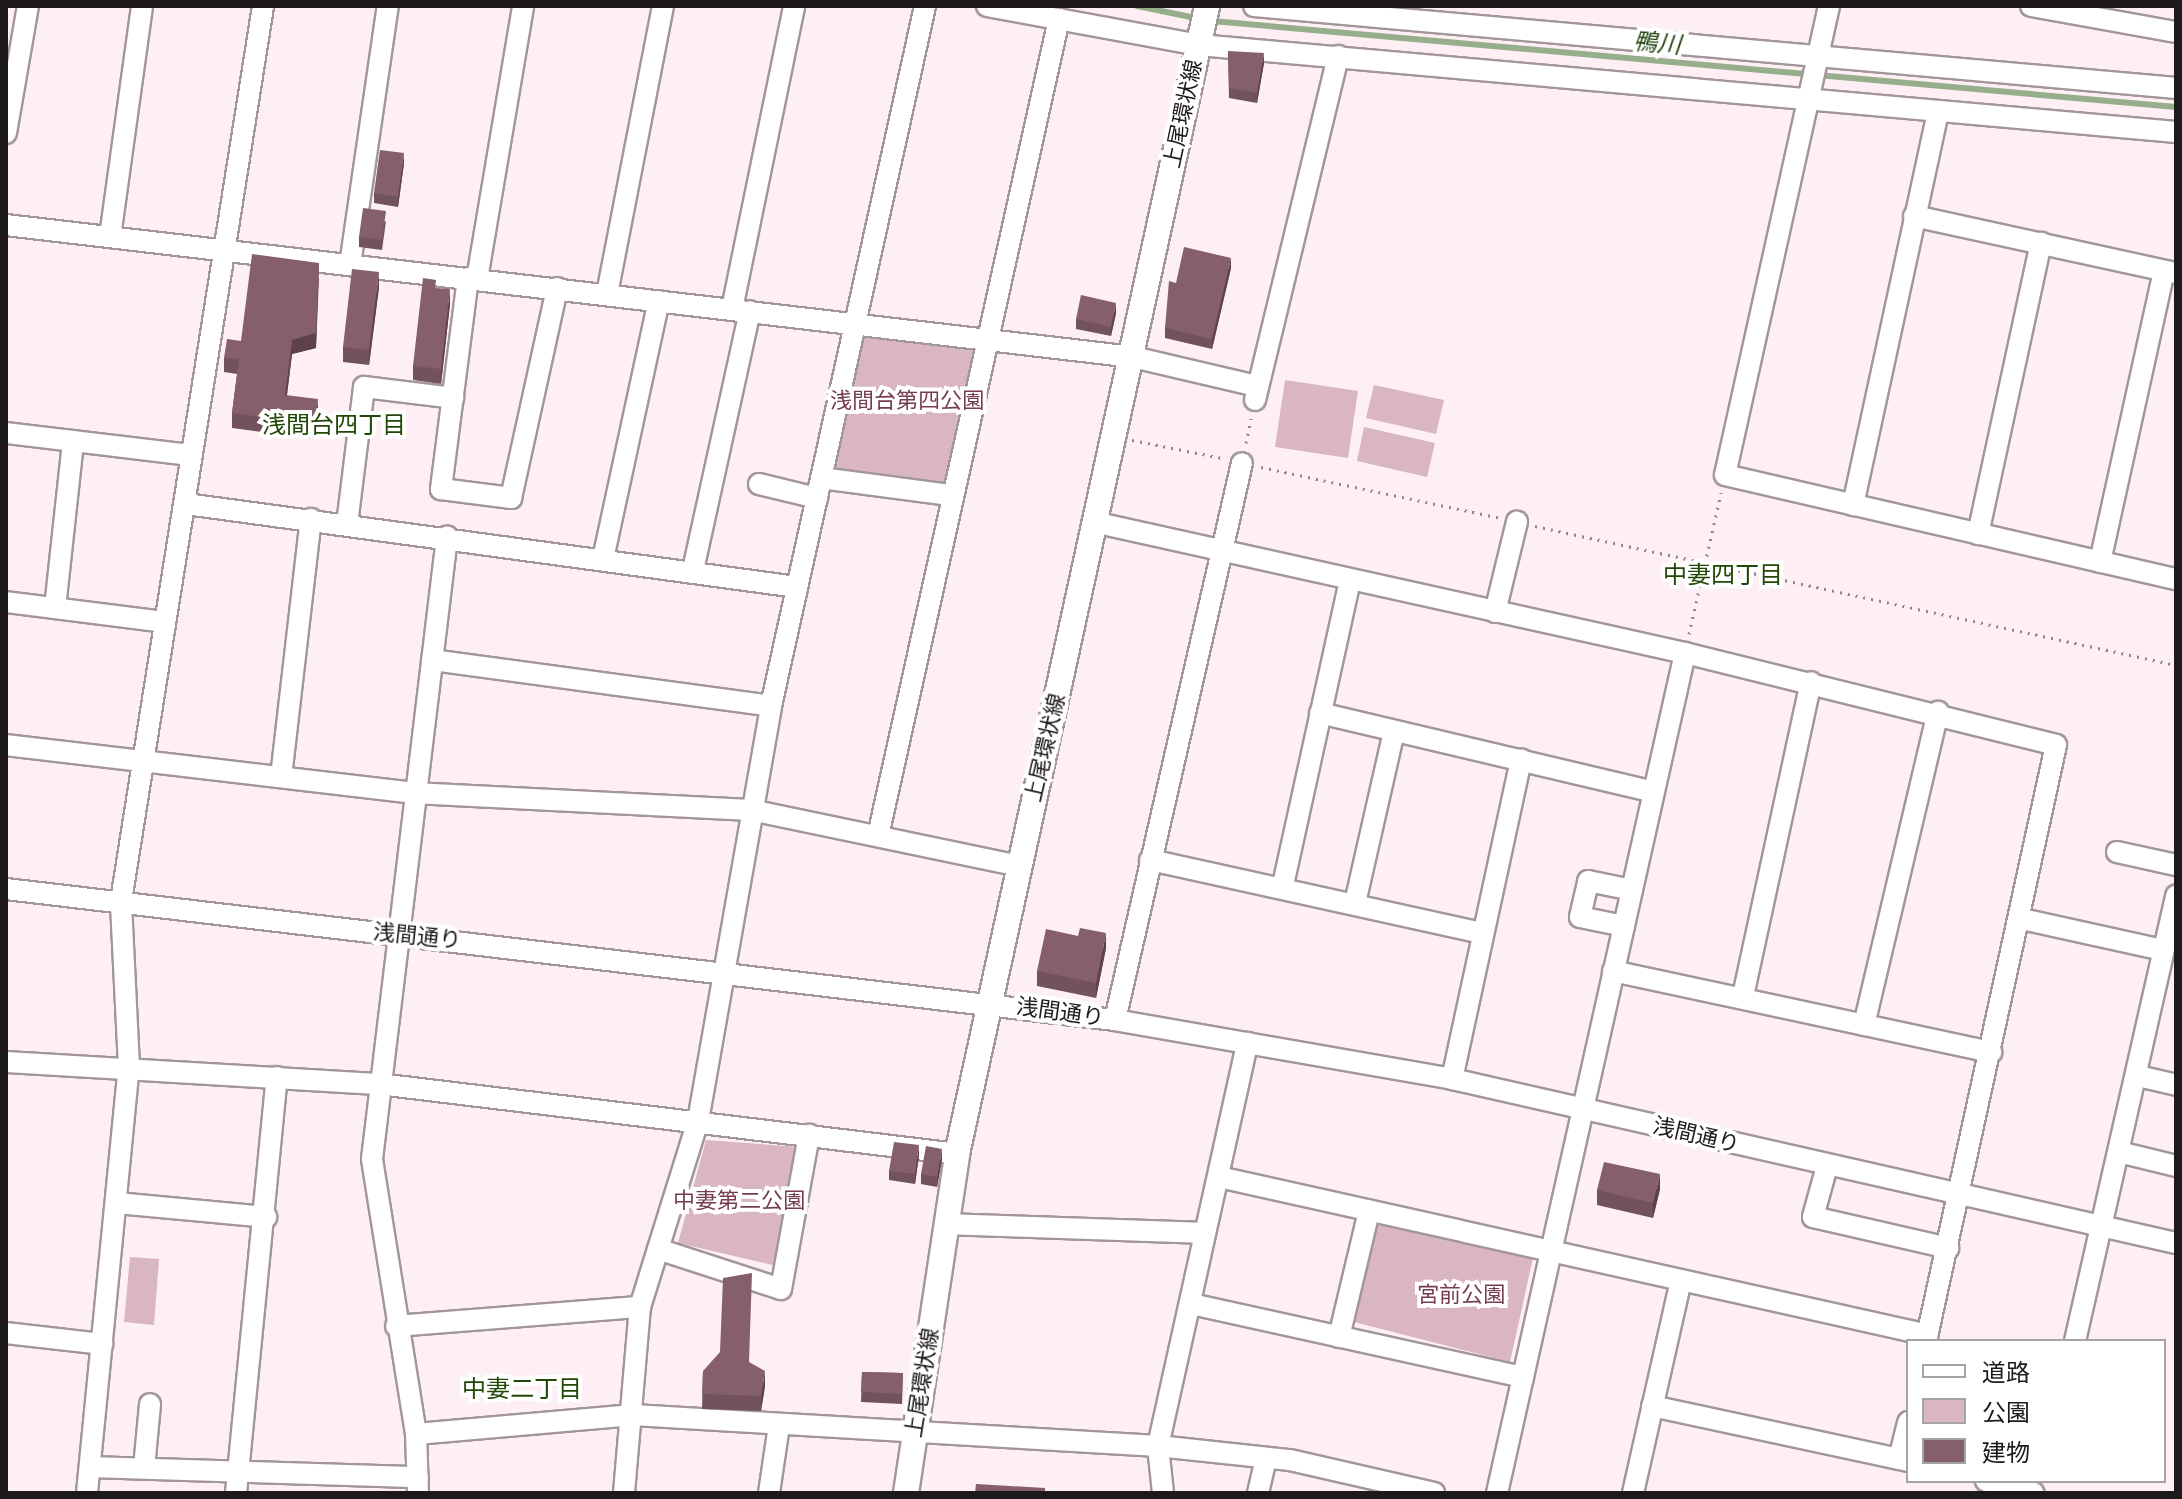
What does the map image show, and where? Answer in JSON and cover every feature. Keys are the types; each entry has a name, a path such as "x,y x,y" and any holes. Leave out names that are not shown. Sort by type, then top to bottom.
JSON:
{"main road":[{"name":"上尾環状線","path":"906,1493 957,1154 1098,523 1207,6"}],"street":[{"path":"6,133 28,6"},
{"path":"110,237 142,6"},
{"path":"87,1493 129,1067 121,901 263,6"},
{"path":"350,265 388,6"},
{"path":"523,6 472,278 441,489 511,498 557,288"},
{"path":"607,294 663,6"},
{"path":"693,570 794,6"},
{"path":"624,1493 640,1307 698,1121 771,706 925,6"},
{"path":"987,6 1199,45 2176,132"},
{"path":"1254,6 1341,10 2176,88"},
{"path":"1829,6 1725,475 2176,579"},
{"path":"2031,6 2176,32"},
{"path":"878,836 950,495 988,342 1059,19"},
{"path":"6,225 1133,357 1256,393 1338,56"},
{"path":"1853,505 1938,112"},
{"path":"1914,216 2170,272 2100,562"},
{"path":"1978,534 2041,243"},
{"path":"603,559 659,301"},
{"path":"347,524 364,387 453,398"},
{"path":"6,433 191,455"},
{"path":"55,608 73,441"},
{"path":"1115,1020 1242,463"},
{"path":"759,484 950,495"},
{"path":"186,504 693,570 797,587"},
{"path":"281,777 311,519"},
{"path":"1495,612 1517,522"},
{"path":"1098,523 1811,682 1938,712 2056,745 2022,919 1927,1338 1219,1177"},
{"path":"91,1467 238,1470 418,1485 416,1434 396,1326 372,1159 413,793 447,537"},
{"path":"1283,885 1350,580"},
{"path":"6,602 164,622"},
{"path":"1497,1493 1632,890 1651,791 1685,653"},
{"path":"432,660 771,706"},
{"path":"1743,996 1811,682"},
{"path":"1864,1025 1938,712"},
{"path":"1320,713 1651,791"},
{"path":"1355,903 1394,732"},
{"path":"6,745 413,793 751,810 1019,866"},
{"path":"1452,1079 1521,759"},
{"path":"2117,852 2176,865"},
{"path":"1150,860 1283,885 1482,933"},
{"path":"1624,926 1580,917 1588,881 1632,890"},
{"name":"浅間通り","path":"6,889 722,976 989,1003 1115,1020 1452,1079 2176,1243"},
{"path":"2075,1339 2138,1076 2176,895"},
{"path":"2022,919 2163,950"},
{"path":"1613,971 1743,996 1991,1052"},
{"path":"1163,1493 1158,1446 1247,1043"},
{"path":"6,1062 379,1084 957,1154"},
{"path":"2138,1076 2176,1085"},
{"path":"236,1493 266,1217 277,1077"},
{"path":"658,1249 781,1289 809,1135"},
{"path":"2119,1152 2176,1166"},
{"path":"1827,1166 1813,1217 1948,1248"},
{"path":"116,1203 266,1217"},
{"path":"1339,1337 1369,1211"},
{"path":"947,1224 1204,1233"},
{"path":"1633,1493 1681,1280"},
{"path":"1191,1304 1523,1377"},
{"path":"396,1326 640,1307"},
{"path":"6,1333 102,1344"},
{"path":"144,1468 150,1404"},
{"path":"1652,1406 1904,1460"},
{"path":"416,1434 633,1415 915,1435 1158,1446 1266,1458 1434,1493"},
{"path":"769,1493 779,1425"},
{"path":"1258,1493 1266,1458"},
{"path":"1994,1483 2034,1493"}],"path":[{"path":"1242,463 1256,393"},
{"path":"1128,439 2176,665"},
{"path":"1685,653 1725,475"}],"green space":[{"name":"浅間台第四公園","path":"862,332 979,348 948,490 833,475"},
{"path":"1285,380 1358,391 1348,458 1275,447"},
{"path":"1374,385 1444,400 1436,434 1366,418"},
{"path":"1364,427 1435,443 1427,477 1357,461"},
{"name":"中妻第二公園","path":"706,1140 799,1147 777,1266 678,1243"},
{"name":"宮前公園","path":"1374,1224 1533,1258 1510,1362 1350,1321"},
{"path":"130,1257 159,1259 154,1325 124,1322"}],"building":[{"path":"1228,51 1264,53 1257,93 1229,88"},
{"path":"380,150 404,153 398,197 374,193"},
{"path":"363,208 386,211 382,240 359,237"},
{"path":"1184,247 1231,258 1212,339 1165,328 1169,281 1176,283"},
{"path":"252,254 319,263 316,333 292,340 285,395 318,399 315,424 232,413 239,359 224,358 227,339 241,341"},
{"path":"352,269 379,272 369,350 343,347"},
{"path":"423,278 436,280 435,288 450,289 441,369 413,366"},
{"path":"1081,295 1116,303 1111,327 1076,319"},
{"path":"1080,928 1106,933 1096,983 1037,971 1046,929 1078,936"},
{"path":"894,1142 919,1145 915,1174 889,1171"},
{"path":"926,1146 942,1149 937,1177 921,1174"},
{"path":"1604,1162 1660,1174 1653,1203 1597,1190"},
{"path":"752,1273 749,1362 765,1371 761,1396 702,1394 703,1371 720,1352 723,1278"},
{"path":"862,1372 903,1373 902,1394 861,1392"},
{"path":"976,1484 1045,1488 1045,1493 975,1493"}],"waterway":[{"name":"鴨川","path":"1137,6 1201,19"},
{"name":"鴨川","path":"1212,21 2176,107"}],"district":[{"name":"浅間台四丁目","path":"334,426"},
{"name":"中妻四丁目","path":"1723,576"},
{"name":"中妻二丁目","path":"522,1390"}]}
